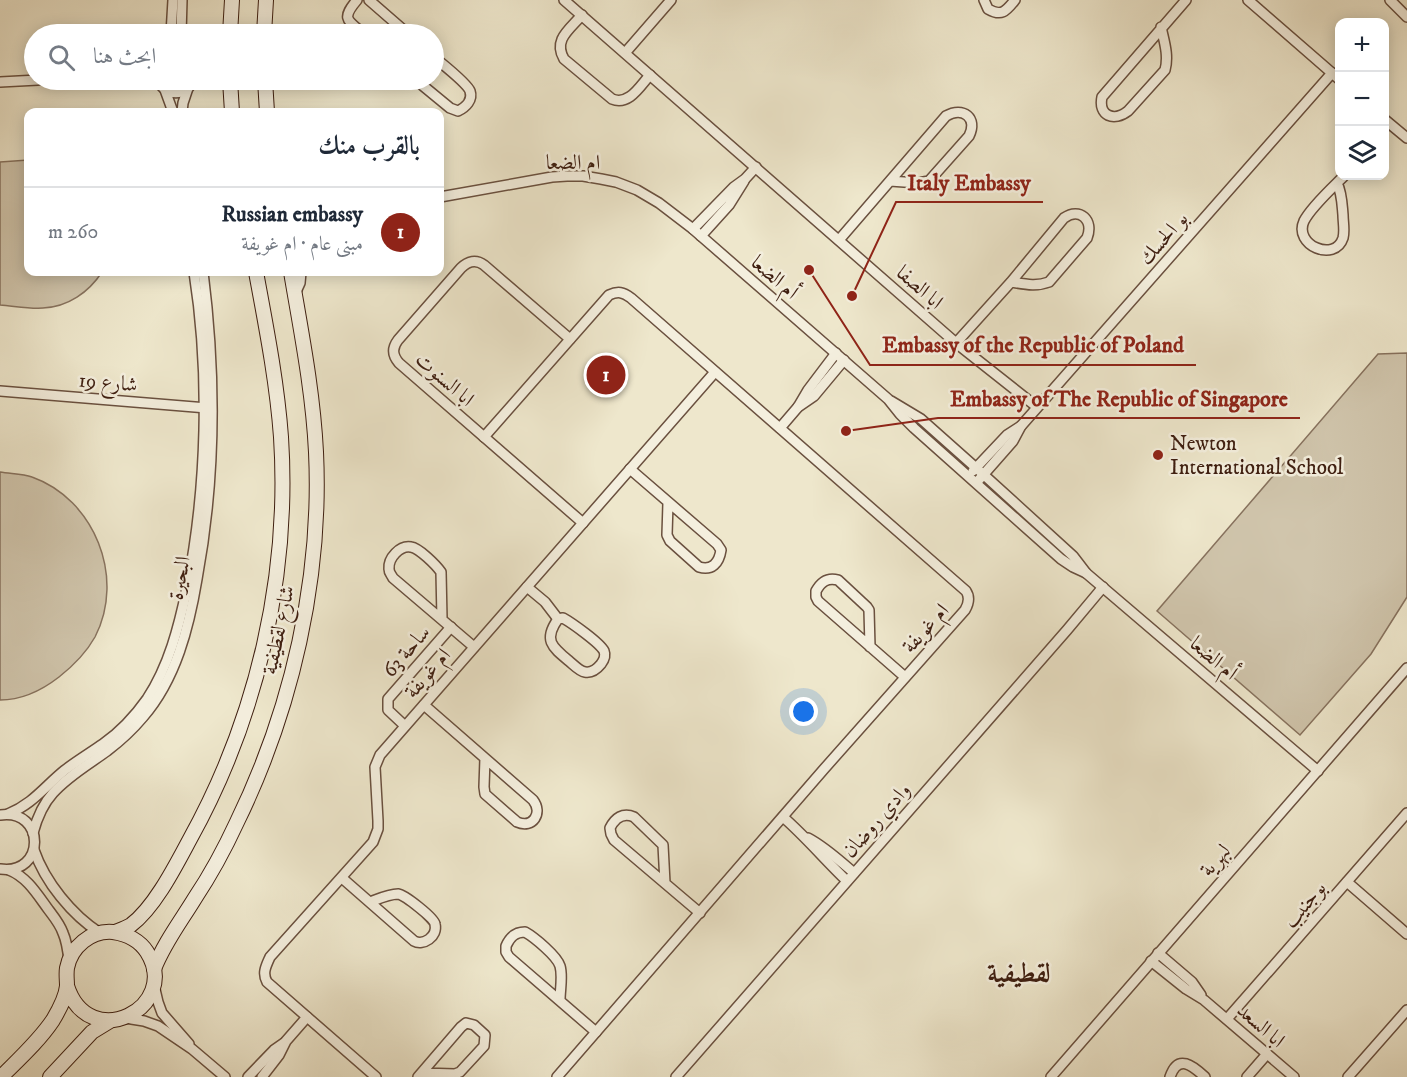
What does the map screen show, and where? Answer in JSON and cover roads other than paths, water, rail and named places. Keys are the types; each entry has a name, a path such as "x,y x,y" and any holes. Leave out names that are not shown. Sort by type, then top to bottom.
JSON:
{"street":[{"path":"172,24 173,0"},
{"path":"181,24 182,0"},
{"path":"231,24 232,0"},
{"path":"265,24 266,0"},
{"path":"352,24 347,15 357,0"},
{"path":"369,0 397,24"},
{"name":"ابا الصفا","path":"564,0 956,343 1037,407"},
{"path":"625,53 670,0"},
{"path":"984,0 988,9 999,13 1004,12 1016,0"},
{"path":"1161,27 1167,54 1165,70 1128,111 1117,117 1108,115 1103,111 1102,97 1161,27 1186,0"},
{"path":"1248,0 1335,75"},
{"path":"1390,0 1407,17"},
{"path":"582,15 560,44 560,51 564,59 612,99 618,101 624,101 630,97 650,75"},
{"path":"428,90 450,108 458,111 470,100 468,87 444,66"},
{"name":"بو الحسك","path":"977,482 980,471 1007,435 1021,426 1335,77"},
{"path":"0,82 24,81"},
{"path":"163,90 170,108"},
{"path":"182,108 187,90"},
{"path":"231,90 232,108"},
{"path":"266,90 267,108"},
{"path":"839,240 946,116 953,112 966,114 972,131 929,181 918,183 890,181"},
{"path":"1389,126 1407,138"},
{"path":"701,236 729,205 745,179 756,167"},
{"name":"ام الضعا","path":"444,196 552,177 583,176 616,182 637,190 658,202 693,229"},
{"path":"693,229 734,187 745,179"},
{"path":"1341,179 1343,239 1336,247 1318,249 1304,238 1302,224 1308,214 1341,179"},
{"path":"956,343 1064,218 1070,214 1076,214 1087,220 1090,225 1088,238 1049,282 1033,285 1011,282"},
{"name":"أم الضعا","path":"693,229 888,399 907,421 1061,559 1086,573 1103,587 1317,771"},
{"name":"ابا السنوت","path":"570,339 484,265 472,261 465,264 445,286 395,344 393,351 399,363 583,523"},
{"name":"البحيرة","path":"195,276 203,313"},
{"name":"البحيرة","path":"33,833 40,814 54,791 113,740 149,696 182,627 198,551 200,489 208,408 203,371 203,276"},
{"name":"شارع لقطيفية","path":"115,932 131,925 152,903 203,816 240,729 264,643 280,550 282,471 279,411 257,276"},
{"name":"شارع لقطيفية","path":"154,969 162,950 208,877 253,788 277,723 298,647 315,534 316,479 313,418 292,276"},
{"path":"295,294 301,276"},
{"name":"ام غويفة","path":"484,437 609,295 622,292 968,594 969,602 966,609 557,1077"},
{"path":"780,428 798,407 807,390 836,353"},
{"path":"798,407 814,396 844,360"},
{"name":"ام غويفة","path":"376,1077 267,982 264,976 270,957 375,838 378,829 375,782 380,755 715,372"},
{"name":"شارع 19","path":"0,391 208,408"},
{"name":"أم الضعا","path":"888,399 921,419 1074,556 1086,573"},
{"path":"630,469 717,544 721,550 717,563 705,569 699,567 670,541 667,535 668,503"},
{"name":"بو الحسك","path":"969,476 980,471"},
{"name":"ساحة 63","path":"441,619 441,572 438,567 417,549 409,546 399,550 391,558 389,566 389,572 393,578 441,619 451,627 474,647"},
{"path":"870,647 867,607 838,580 826,579 816,591 818,601 905,678"},
{"path":"527,587 545,602 558,619"},
{"name":"وادي روضان","path":"676,1077 1103,587"},
{"path":"558,619 568,620 604,651 605,655 598,667 585,672 580,670 555,649 550,637 552,627 558,619"},
{"name":"ساحة 63","path":"405,726 388,710 388,699 451,627"},
{"name":"لبهرية","path":"1051,1077 1407,668"},
{"path":"424,705 485,758 533,800 538,810 531,822 521,824 517,822 484,794 485,758"},
{"name":"البحيرة","path":"4,815 26,806 65,770 113,740"},
{"name":"بوجنيب","path":"1227,1019 1407,813"},
{"path":"665,883 664,849 660,840 634,817 628,814 622,815 610,828 614,840 700,913"},
{"path":"3,870 17,869 24,864 30,858 35,844 31,828 24,820 14,815 4,815"},
{"path":"783,817 854,873"},
{"path":"806,837 814,849 847,881"},
{"path":"34,850 45,874 65,903 79,918 100,933"},
{"path":"3,870 20,876 30,885 63,932 69,961"},
{"path":"30,885 45,874"},
{"path":"342,878 414,941 425,943 435,931 432,919 405,897 390,896 370,902"},
{"path":"1347,882 1407,934"},
{"path":"51,914 65,903"},
{"path":"110,1021 96,1018 82,1011 73,1000 67,986 66,973 73,953 84,940 100,933 115,932 130,937 143,947 152,961 154,985 162,1013 192,1048 225,1077"},
{"path":"560,1000 560,964 556,958 525,932 513,935 506,946 509,957 596,1032"},
{"name":"ابا السعد","path":"1158,952 1192,982 1204,1000"},
{"name":"ابا السعد","path":"1151,961 1186,989 1204,1000 1294,1077"},
{"path":"50,1077 92,1032 110,1021 125,1018 140,1009 154,985"},
{"path":"1,1077 45,1030 61,1006 67,986"},
{"path":"1348,1077 1407,1010"},
{"path":"248,1077 286,1041 307,1017"},
{"path":"125,1018 151,1023 192,1048"},
{"path":"466,1023 474,1025 485,1035 484,1046 460,1072 420,1075 466,1023"},
{"path":"262,1077 279,1055 286,1041"},
{"path":"1247,1077 1268,1054"},
{"path":"1170,1077 1177,1065 1187,1064 1193,1066 1205,1077"}],"place":[{"name":"Embassy of the Republic of Poland","path":"809,270"},
{"name":"Italy Embassy","path":"852,296"},
{"name":"Russian embassy","path":"606,375"},
{"name":"Embassy of The Republic of Singapore","path":"846,431"},
{"name":"Newton International School","path":"1158,455"}],"district":[{"name":"لقطيفية","path":"1019,973"}]}
